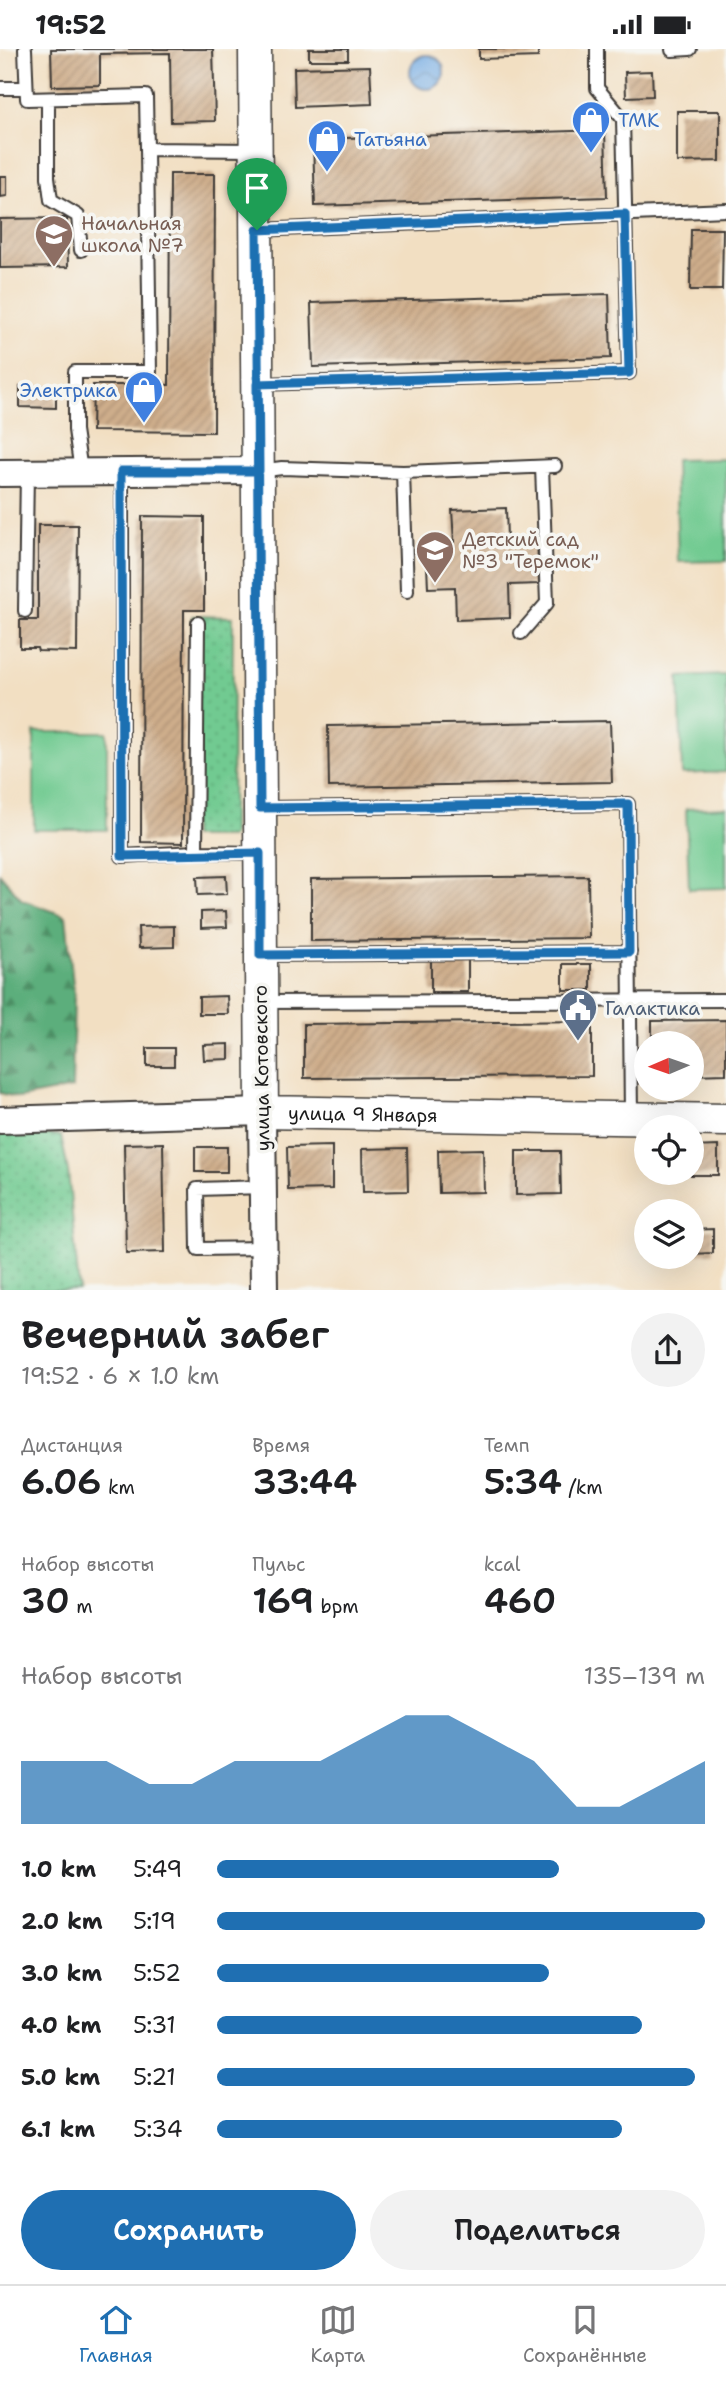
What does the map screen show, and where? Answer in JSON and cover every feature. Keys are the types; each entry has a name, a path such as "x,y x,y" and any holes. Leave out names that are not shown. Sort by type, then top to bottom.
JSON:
{"street":[{"name":"улица Котовского","path":"256,49 264,1290"},
{"path":"0,473 259,471"},
{"name":"улица 9 Января","path":"0,1120 262,1112 726,1120"}],"lane":[{"path":"25,49 27,99 146,96 150,372 75,372 75,430 81,471"},
{"path":"257,384 629,373 623,119 597,88 597,49"},
{"path":"672,50 690,49"},
{"path":"0,88 25,88"},
{"path":"48,99 48,177 51,200 78,215 81,250"},
{"path":"147,149 256,150"},
{"path":"257,230 726,211"},
{"path":"259,471 282,468 403,472 549,466 547,603 521,633"},
{"path":"25,611 27,471"},
{"path":"121,471 122,856 196,852 260,853"},
{"path":"403,472 407,591"},
{"path":"196,852 198,623"},
{"path":"260,808 628,804 631,1118"},
{"path":"260,955 629,952"},
{"path":"261,1002 726,1000"},
{"path":"263,1187 197,1189 198,1249 264,1248"}],"green space":[{"path":"726,459 726,561 678,562 675,460"},
{"path":"192,616 233,617 232,837 192,837"},
{"path":"726,675 726,772 682,774 679,677"},
{"path":"34,732 107,732 107,830 34,830"},
{"path":"726,807 726,888 689,889 686,809"},
{"path":"0,874 22,900 66,916 74,994 72,1088 19,1098 0,1093"},
{"path":"0,1131 61,1136 68,1171 79,1290 0,1290"}],"water":[{"path":"427,55 439,60 444,72 439,84 427,89 415,84 410,72 415,60"}],"building":[{"path":"51,49 213,49 215,121 171,122 170,53 100,54 100,85 52,86"},
{"path":"309,49 348,49 348,60 309,60"},
{"path":"479,49 538,49 538,57 479,59"},
{"path":"370,66 372,104 295,107 294,68"},
{"path":"652,71 653,96 626,97 625,72"},
{"path":"677,111 720,111 720,161 677,162"},
{"path":"605,130 607,197 315,206 313,139"},
{"path":"170,174 215,174 214,432 92,431 93,385 169,385"},
{"path":"0,176 7,176 7,196 0,197"},
{"path":"67,218 68,267 0,268 0,219"},
{"path":"691,229 723,229 722,290 690,290"},
{"path":"609,294 611,358 313,367 311,303"},
{"path":"20,386 56,386 56,408 20,407"},
{"path":"506,508 507,539 537,538 539,584 509,585 510,618 456,620 455,587 428,588 426,543 454,542 452,510"},
{"path":"142,516 204,517 204,610 184,610 183,843 141,842"},
{"path":"38,525 78,525 77,652 20,648 20,620 38,620"},
{"path":"610,721 612,782 329,787 328,726"},
{"path":"226,876 227,894 198,895 197,877"},
{"path":"588,876 589,938 311,941 311,879"},
{"path":"226,911 227,927 201,928 201,912"},
{"path":"174,926 174,947 139,948 138,927"},
{"path":"431,959 468,959 468,992 431,992"},
{"path":"563,964 591,964 591,990 563,990"},
{"path":"227,996 228,1014 199,1014 199,997"},
{"path":"726,1020 726,1074 704,1075 704,1031 652,1031 652,1021"},
{"path":"592,1021 592,1076 304,1078 304,1024"},
{"path":"229,1044 229,1059 204,1060 203,1045"},
{"path":"147,1048 174,1048 174,1066 147,1066"},
{"path":"163,1143 165,1252 126,1253 124,1144"},
{"path":"332,1146 332,1189 288,1190 287,1147"},
{"path":"718,1146 718,1175 704,1175 704,1147"},
{"path":"195,1147 227,1147 227,1172 195,1172"},
{"path":"407,1148 408,1191 363,1192 362,1149"},
{"path":"483,1149 484,1192 439,1193 438,1150"},
{"path":"516,1151 560,1151 561,1194 516,1195"},
{"path":"704,1229 713,1229 713,1253 704,1253"}],"place":[{"name":"ТМК","path":"591,154"},
{"name":"Татьяна","path":"327,173"},
{"name":"Начальная школа №7","path":"54,268"},
{"name":"Электрика","path":"144,424"},
{"name":"Детский сад №3 \"Теремок\"","path":"435,584"},
{"name":"Галактика","path":"578,1042"}],"route":[{"path":"257,230 257,384 259,471 121,471 122,856 196,852 260,853 260,955 629,952 628,804 260,808 259,471 257,384 629,373 625,214 257,230"}]}
